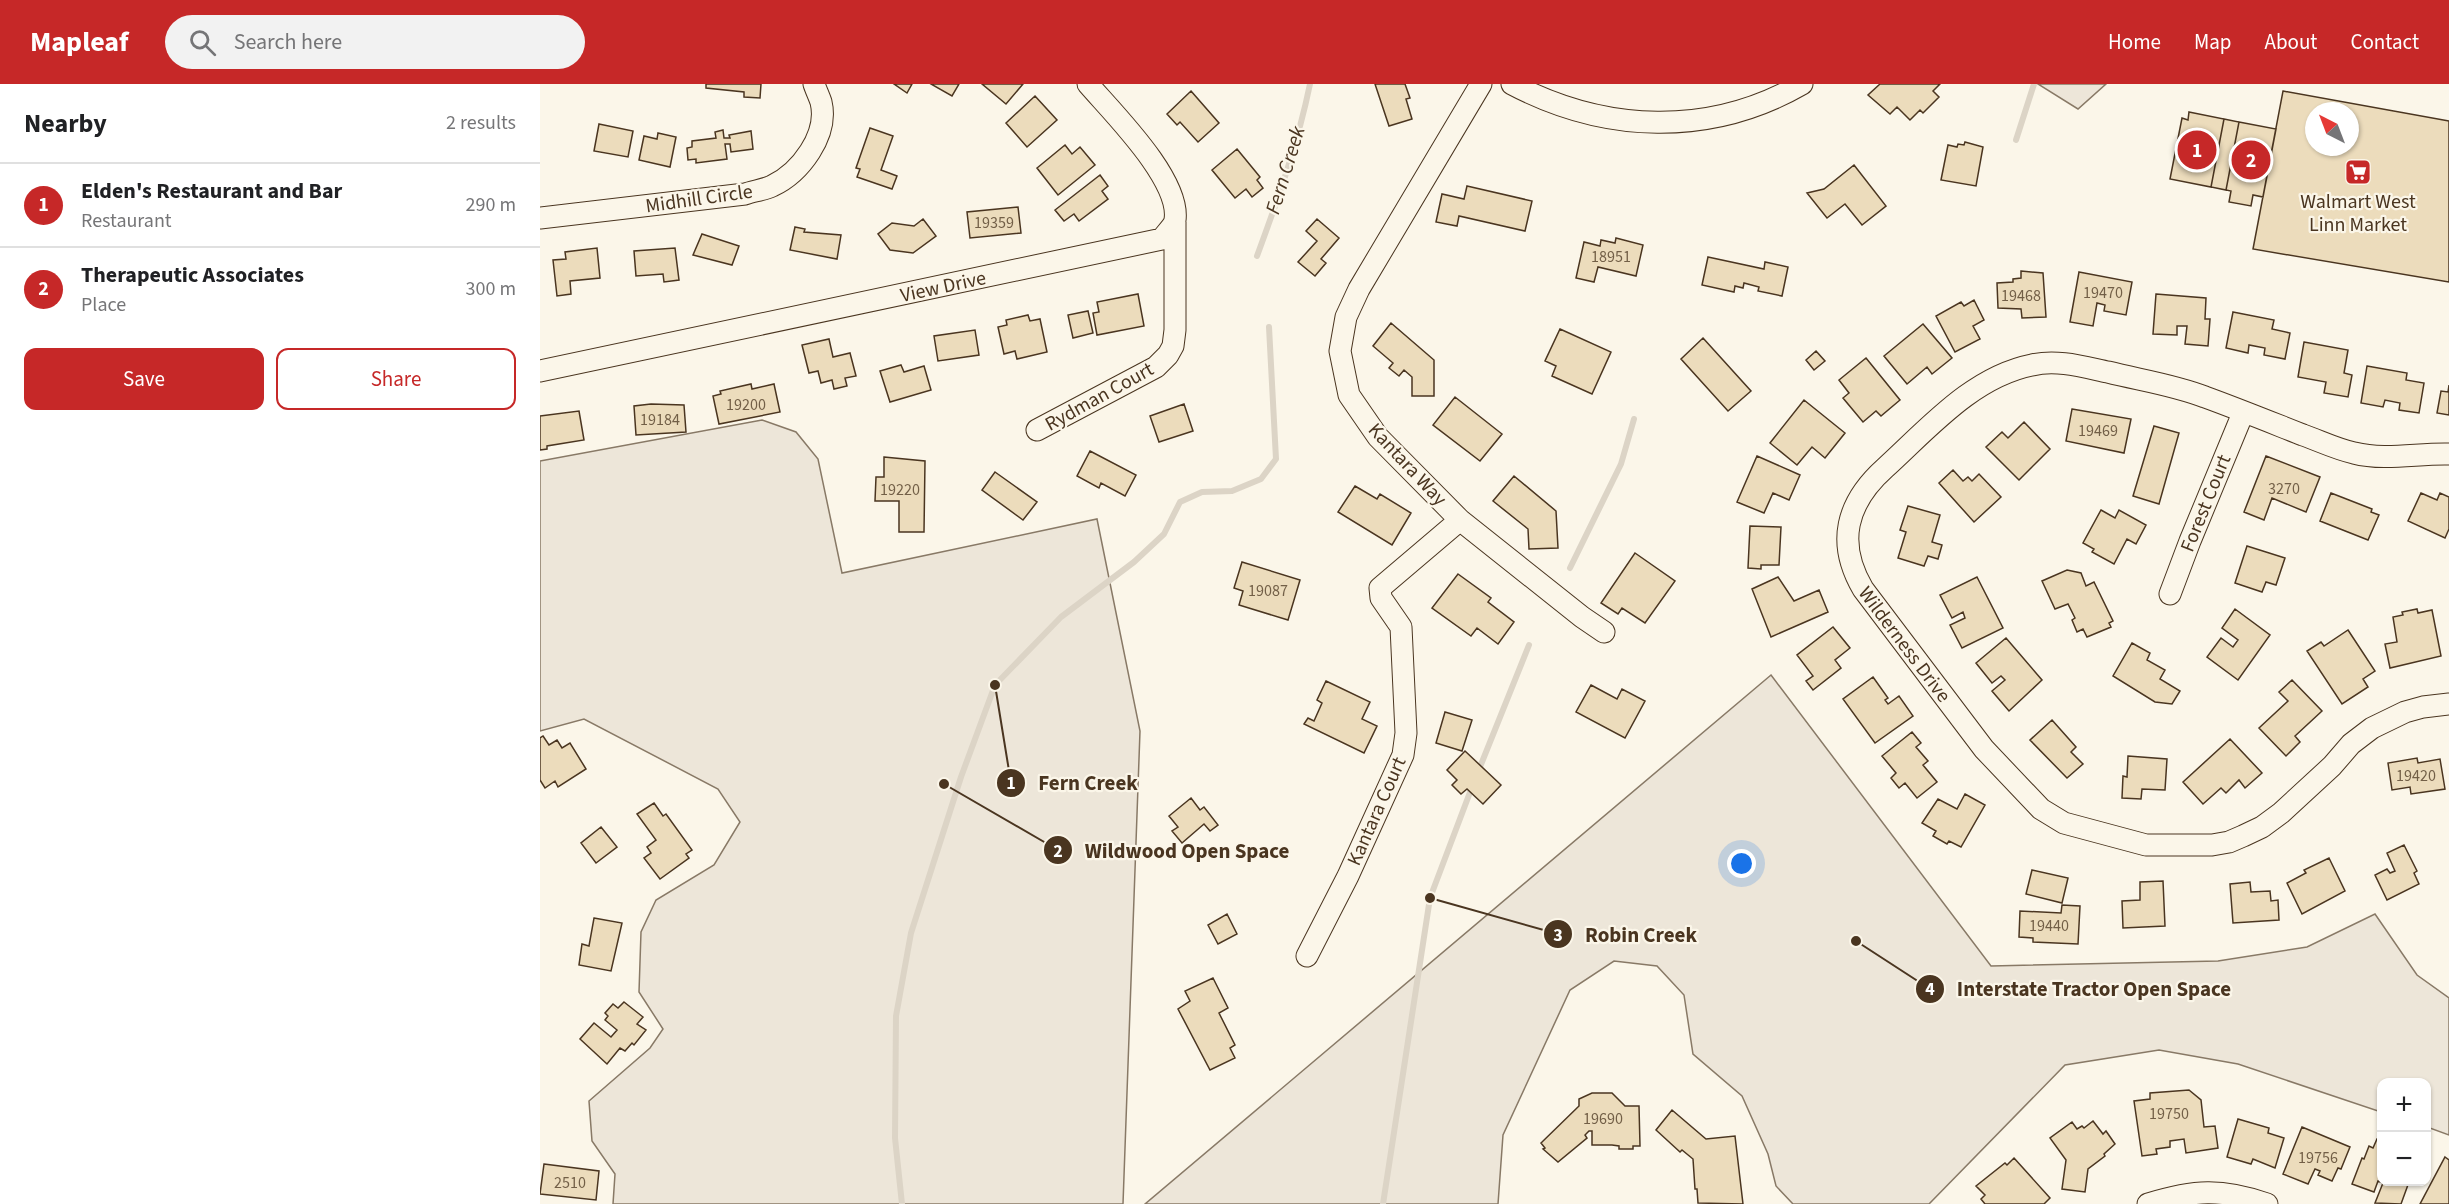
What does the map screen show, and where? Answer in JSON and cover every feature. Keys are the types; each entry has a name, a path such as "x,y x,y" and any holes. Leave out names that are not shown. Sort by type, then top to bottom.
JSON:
{"street":[{"name":"Midhill Circle","path":"540,218 745,194 771,187 790,174 807,156 816,139 820,125 821,103 814,84"},
{"path":"1088,84 1133,136 1168,184 1174,205 1175,222"},
{"name":"Kantara Way","path":"1481,84 1359,289 1346,316 1340,351 1349,395 1378,437 1460,520 1582,617 1605,632"},
{"path":"1512,84 1565,106 1632,121 1667,124 1697,121 1735,113 1766,102 1802,84"},
{"name":"View Drive","path":"540,371 1162,239 1175,222"},
{"name":"Rydman Court","path":"1037,430 1156,367 1168,355 1173,346 1177,309 1174,270 1175,222"},
{"name":"Wilderness Drive","path":"2449,454 2429,453 2385,457 2356,454 2191,392 2072,365 2031,365 1999,377 1971,392 1871,480 1862,492 1850,519 1847,535 1848,553 1856,578 1984,749 2041,809 2064,823 2146,845 2212,845 2229,842 2262,827 2281,813 2332,766 2351,744 2372,728 2405,712 2449,704"},
{"name":"Forest Court","path":"2170,594 2243,412"},
{"name":"Kantara Court","path":"1307,956 1353,865 1403,755 1406,734 1401,627 1381,598 1380,588 1460,520"},
{"path":"2148,1204 2178,1195 2225,1192 2266,1204"}],"shaded area":[{"path":"2038,84 2106,84 2078,109"},
{"path":"762,420 796,432 818,459 842,573 1097,519 1140,731 1123,1204 613,1204 615,1174 592,1141 589,1101 650,1048 663,1029 639,992 641,932 656,900 714,865 740,822 718,789 584,719 540,731 540,461"},
{"path":"1771,675 1991,966 2218,961 2307,947 2375,914 2417,975 2449,998 2449,1135 2431,1128 2431,1078 2377,1078 2377,1111 2238,1064 2159,1050 2065,1065 1929,1204 1793,1204 1776,1186 1768,1154 1742,1096 1693,1054 1684,995 1657,966 1614,961 1570,990 1503,1135 1498,1204 1145,1204"}],"building":[{"path":"706,84 761,84 760,98 744,97 744,92 706,88"},
{"path":"894,84 912,84 907,93"},
{"path":"931,84 959,84 952,96"},
{"path":"982,84 1023,84 1006,104"},
{"path":"1375,84 1405,84 1410,98 1406,99 1412,119 1389,126"},
{"path":"1880,84 1940,84 1933,91 1939,97 1923,113 1920,110 1910,120 1897,107 1890,114 1868,95"},
{"path":"1191,91 1219,123 1198,142 1180,122 1177,125 1167,114"},
{"name":"Walmart West Linn Market","path":"2283,91 2344,102 2305,102 2305,156 2359,156 2359,105 2449,121 2449,282 2253,249"},
{"path":"1035,96 1057,120 1027,147 1006,123"},
{"path":"2189,112 2224,119 2211,187 2170,179 2182,118 2188,120"},
{"path":"2224,119 2239,122 2226,190 2211,187"},
{"path":"2239,122 2276,129 2263,197 2253,195 2251,206 2229,202 2231,191 2226,190"},
{"path":"599,124 633,131 628,157 594,151"},
{"path":"870,128 893,136 881,170 897,176 892,189 857,177 860,169 856,168"},
{"path":"723,130 724,138 751,131 753,149 731,152 730,144 725,144 727,159 696,163 696,159 688,160 687,148 692,147 692,141 716,138 715,132"},
{"path":"658,133 676,137 670,167 639,160 644,136 657,139"},
{"path":"1965,142 1983,147 1976,186 1941,180 1948,145 1957,147 1958,144 1964,145"},
{"path":"1065,145 1072,154 1080,147 1095,165 1058,195 1037,168"},
{"path":"1237,149 1260,177 1257,180 1263,188 1252,197 1246,189 1235,198 1212,170"},
{"path":"1854,165 1886,206 1862,225 1845,204 1827,218 1807,193 1824,189"},
{"path":"1100,175 1108,186 1102,191 1108,199 1079,221 1074,214 1064,221 1055,210"},
{"path":"1467,186 1532,201 1525,231 1459,216 1457,226 1436,222 1442,194 1464,199"},
{"path":"1018,207 1021,233 970,238 967,212"},
{"path":"923,219 936,236 913,253 890,250 878,234 892,223 914,226"},
{"path":"1317,219 1339,238 1321,259 1326,263 1315,276 1298,262 1317,241 1306,231"},
{"path":"795,227 805,229 804,232 841,235 837,259 790,250"},
{"path":"702,234 739,246 732,265 693,255"},
{"path":"1616,238 1643,245 1636,276 1598,267 1594,282 1576,278 1584,242 1600,246 1601,240 1615,243"},
{"path":"597,248 600,278 570,281 571,294 557,296 553,260 566,259 565,252"},
{"path":"675,248 679,280 664,282 663,274 636,276 634,251"},
{"path":"1708,257 1764,269 1765,262 1788,267 1782,296 1758,291 1759,287 1744,283 1743,288 1735,286 1734,292 1702,285"},
{"path":"2021,271 2043,273 2046,317 2022,318 2021,309 1998,308 1997,283 2013,282 2013,279 2021,278"},
{"path":"2079,272 2132,282 2126,315 2104,311 2105,305 2097,303 2093,326 2070,322"},
{"path":"1138,294 1144,326 1097,335 1093,313 1099,312 1097,302"},
{"path":"2156,294 2206,298 2205,319 2210,319 2208,346 2185,344 2187,326 2177,326 2177,335 2153,334"},
{"path":"1974,300 1984,320 1973,326 1980,339 1955,352 1936,316 1961,302 1964,306"},
{"path":"1088,311 1093,333 1073,338 1068,315"},
{"path":"2233,312 2274,320 2272,329 2290,333 2285,359 2264,355 2265,348 2249,345 2248,353 2226,348"},
{"path":"1028,315 1030,321 1040,319 1047,352 1017,359 1015,351 1004,354 998,327 1007,325 1006,320"},
{"path":"1391,323 1434,360 1434,396 1412,396 1412,377 1404,370 1399,376 1389,368 1393,363 1373,346"},
{"path":"1923,324 1952,358 1932,374 1927,367 1907,384 1884,356"},
{"path":"1560,329 1611,352 1592,394 1552,376 1556,366 1545,361"},
{"path":"975,330 979,355 938,361 934,336"},
{"path":"1703,338 1751,391 1728,411 1681,359"},
{"path":"829,339 833,357 850,353 856,376 845,378 847,386 834,389 832,380 821,383 818,371 809,373 802,345"},
{"path":"2304,342 2348,350 2344,373 2352,375 2348,397 2324,393 2326,382 2298,377"},
{"path":"1816,351 1825,361 1814,370 1806,360"},
{"path":"1866,358 1900,400 1881,416 1876,411 1863,422 1843,398 1849,393 1839,380"},
{"path":"901,365 904,372 924,366 931,390 890,402 880,371"},
{"path":"2367,366 2407,373 2406,380 2424,383 2419,413 2399,410 2400,403 2385,400 2383,407 2361,403"},
{"path":"751,384 752,389 774,384 780,412 719,424 713,396 721,394 720,391"},
{"path":"2449,385 2449,415 2437,413 2441,391 2448,392"},
{"path":"1455,397 1502,434 1480,461 1433,425"},
{"path":"1804,400 1845,433 1825,458 1812,447 1797,465 1770,443"},
{"path":"1184,404 1193,431 1159,442 1150,416"},
{"path":"684,405 686,432 636,435 634,406"},
{"path":"2072,409 2131,419 2124,453 2066,441"},
{"path":"579,411 584,440 547,446 547,449 540,450 540,416"},
{"path":"2024,422 2050,449 2019,480 1986,447 2002,432 2008,438"},
{"path":"2154,426 2179,433 2159,504 2133,496"},
{"path":"1090,451 1136,475 1125,496 1101,483 1099,488 1077,476"},
{"path":"1757,456 1800,475 1789,500 1773,493 1764,513 1737,502"},
{"path":"2266,456 2320,477 2306,512 2272,498 2264,520 2244,512"},
{"path":"884,457 925,461 924,532 899,532 899,501 875,501 876,477 884,477"},
{"path":"1953,470 1963,481 1968,477 1972,481 1979,474 2001,497 1974,522 1939,483"},
{"path":"995,472 1037,502 1023,520 982,490"},
{"path":"1514,476 1556,511 1558,548 1529,549 1528,529 1493,501"},
{"path":"1355,486 1377,499 1380,494 1411,513 1392,545 1338,512"},
{"path":"2331,493 2372,509 2371,512 2379,515 2368,540 2320,521"},
{"path":"2421,493 2437,500 2440,493 2449,497 2449,529 2445,538 2408,521"},
{"path":"1908,506 1940,515 1932,542 1942,545 1938,559 1928,556 1924,566 1898,558 1906,532 1900,530"},
{"path":"2101,510 2115,518 2119,510 2146,525 2136,544 2127,539 2114,564 2092,552 2094,549 2083,543"},
{"path":"1750,526 1781,527 1779,565 1761,565 1761,569 1748,568"},
{"path":"2247,546 2285,558 2276,585 2266,582 2262,592 2235,583"},
{"path":"1635,553 1675,581 1645,623 1622,608 1618,614 1601,603"},
{"path":"1242,562 1300,580 1288,620 1239,605 1243,591 1234,588"},
{"path":"2067,570 2081,573 2086,586 2094,582 2113,621 2109,623 2111,627 2087,637 2083,629 2077,632 2072,620 2075,618 2068,604 2055,609 2042,581"},
{"path":"1458,574 1491,598 1488,602 1514,622 1498,644 1477,628 1471,636 1432,608"},
{"path":"1778,577 1794,601 1819,590 1828,612 1771,637 1752,589"},
{"path":"1977,577 2003,628 1962,648 1950,625 1965,618 1963,612 1952,618 1940,595"},
{"path":"2235,609 2270,635 2238,680 2207,657 2221,638 2233,647 2238,640 2222,628"},
{"path":"2417,609 2418,613 2432,610 2441,656 2390,668 2385,644 2397,642 2393,617 2403,615 2402,612"},
{"path":"1833,627 1850,648 1835,660 1841,668 1813,690 1806,681 1813,676 1797,655"},
{"path":"2348,630 2375,671 2363,679 2368,687 2342,704 2307,651 2321,642 2324,646"},
{"path":"2006,638 2042,680 2009,711 1992,691 2005,680 2001,676 1992,683 1976,663"},
{"path":"2132,643 2150,653 2147,660 2165,670 2160,679 2180,691 2172,704 2155,702 2113,676"},
{"path":"1873,677 1888,698 1885,700 1888,704 1899,696 1913,716 1875,743 1843,699"},
{"path":"2292,680 2322,711 2295,736 2300,742 2286,756 2259,728 2288,701 2279,692"},
{"path":"1326,681 1370,702 1362,719 1377,726 1364,753 1304,724 1308,718 1314,721 1322,703 1317,700"},
{"path":"1591,685 1617,699 1622,689 1645,701 1625,738 1576,712"},
{"path":"1445,712 1472,720 1462,751 1436,743"},
{"path":"2052,720 2076,747 2071,752 2083,764 2067,778 2030,740"},
{"path":"1912,732 1921,743 1916,747 1928,761 1923,765 1937,782 1917,798 1905,783 1899,788 1891,778 1896,773 1882,756"},
{"path":"543,736 549,745 557,740 562,748 570,743 586,769 558,787 555,781 545,788 540,780 540,738"},
{"path":"2230,739 2262,773 2245,788 2239,780 2226,793 2221,788 2203,804 2183,782"},
{"path":"1465,751 1501,785 1483,804 1467,789 1461,794 1452,785 1457,780 1447,770"},
{"path":"2128,756 2167,759 2165,790 2142,789 2141,799 2122,798 2123,776 2127,777"},
{"path":"2417,758 2418,763 2440,759 2445,789 2411,794 2410,787 2392,790 2388,763"},
{"path":"1965,794 1985,805 1961,847 1949,841 1947,844 1933,836 1936,831 1922,823 1938,799 1957,809"},
{"path":"1191,798 1200,810 1204,807 1218,825 1210,831 1204,824 1182,843 1172,831 1178,827 1169,816"},
{"path":"654,803 663,816 666,814 692,850 686,854 689,858 660,879 644,858 651,853 647,847 656,840 637,814"},
{"path":"601,827 617,847 596,863 581,843"},
{"path":"2404,845 2417,871 2414,873 2419,884 2387,900 2375,875 2387,869 2390,873 2395,871 2387,853"},
{"path":"2329,858 2345,891 2302,914 2287,883 2306,873 2304,870"},
{"path":"2032,870 2068,878 2062,903 2026,894"},
{"path":"2163,881 2165,926 2123,928 2122,901 2140,900 2140,882"},
{"path":"2250,882 2251,892 2270,891 2271,901 2278,900 2279,920 2233,923 2230,884"},
{"path":"2062,905 2080,906 2078,944 2033,942 2033,938 2019,937 2020,911 2061,913"},
{"path":"1227,914 1237,934 1218,944 1208,925"},
{"path":"594,918 622,923 611,971 579,965 582,944 589,946"},
{"path":"1213,978 1228,1008 1219,1013 1235,1045 1230,1048 1235,1058 1210,1070 1178,1009 1190,1001 1185,991"},
{"path":"624,1002 643,1017 637,1024 646,1030 634,1045 632,1043 625,1051 620,1048 607,1064 580,1039 594,1023 611,1037 617,1030 605,1020 608,1016 605,1013 613,1004 618,1008"},
{"path":"2189,1090 2201,1100 2204,1127 2215,1126 2218,1148 2186,1153 2184,1139 2170,1141 2170,1147 2156,1149 2157,1154 2142,1156 2134,1101 2150,1099 2150,1093"},
{"path":"1592,1093 1612,1093 1625,1106 1639,1106 1640,1146 1633,1146 1633,1149 1619,1149 1619,1146 1592,1145 1592,1131 1589,1131 1585,1135 1587,1138 1558,1162 1543,1149 1545,1148 1541,1143 1579,1106 1579,1099"},
{"path":"1672,1110 1706,1139 1735,1136 1743,1204 1698,1203 1693,1159 1682,1150 1680,1152 1656,1130"},
{"path":"2238,1119 2269,1128 2268,1133 2284,1138 2275,1168 2253,1159 2251,1164 2227,1157"},
{"path":"2093,1121 2103,1134 2106,1131 2115,1144 2104,1154 2105,1156 2088,1169 2085,1192 2062,1189 2066,1160 2050,1138 2072,1122 2077,1129 2082,1126 2084,1128"},
{"path":"2302,1127 2350,1147 2341,1169 2338,1168 2332,1181 2318,1175 2320,1171 2315,1169 2308,1184 2283,1174"},
{"path":"2377,1139 2377,1184 2374,1192 2352,1184 2369,1146 2373,1148"},
{"path":"2445,1157 2449,1160 2449,1204 2420,1204"},
{"path":"2014,1158 2050,1198 2044,1204 1985,1204 1981,1199 1985,1195 1976,1186"},
{"path":"544,1164 599,1171 596,1200 540,1194"},
{"path":"2382,1186 2408,1186 2401,1204 2375,1203"}],"waterway":[{"name":"Fern Creek","path":"1257,256 1280,192 1310,84"},
{"path":"2016,140 2034,84"},
{"name":"Fern Creek","path":"902,1204 895,1138 896,1016 911,933 961,777 995,685 1061,617 1134,562 1164,534 1180,502 1202,492 1232,491 1261,479 1276,459 1269,327"},
{"path":"1570,568 1621,464 1634,419"},
{"path":"1478,772 1529,645"},
{"path":"1383,1204 1430,898 1472,787"}],"place":[{"name":"Elden's Restaurant and Bar","path":"2197,150"},
{"name":"Therapeutic Associates","path":"2251,160"},
{"name":"Walmart West Linn Market","path":"2358,172"},
{"name":"Fern Creek","path":"995,685"},
{"name":"Wildwood Open Space","path":"944,784"},
{"name":"Robin Creek","path":"1430,898"},
{"name":"Interstate Tractor Open Space","path":"1856,941"}]}
